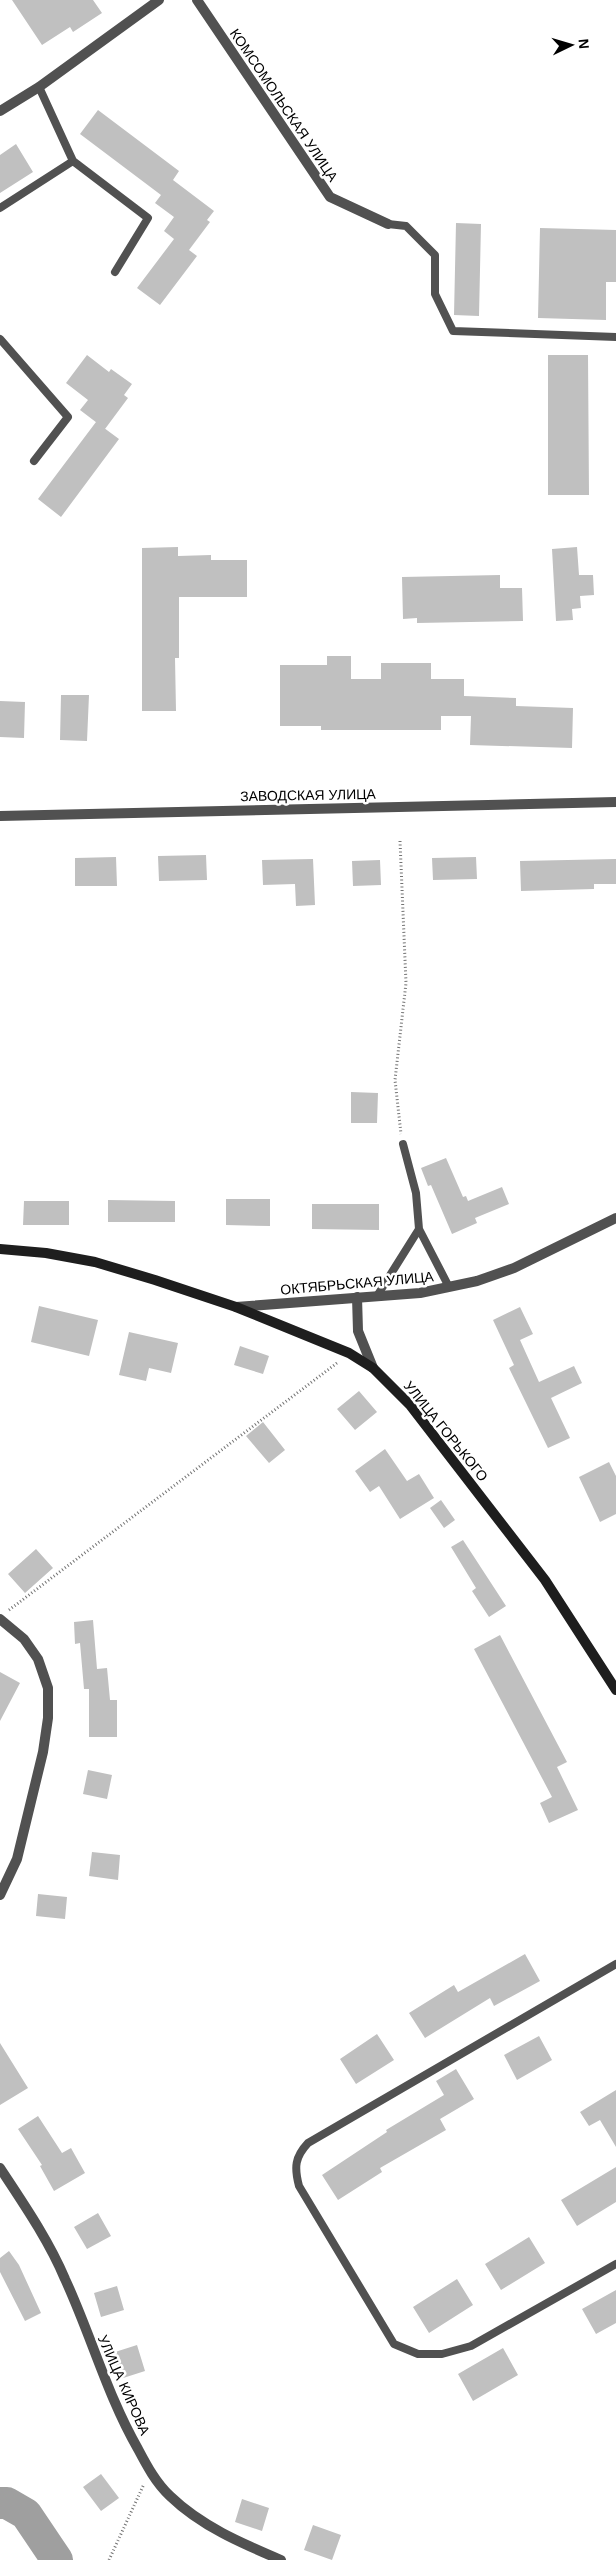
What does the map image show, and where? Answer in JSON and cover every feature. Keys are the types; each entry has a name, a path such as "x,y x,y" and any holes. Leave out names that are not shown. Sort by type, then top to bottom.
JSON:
{"main road":[{"name":"УЛИЦА ГОРЬКОГО","path":"0,1250 46,1253 95,1262 236,1308 349,1353 373,1368 410,1405 545,1580 616,1690"}],"street":[{"path":"0,111 39,87 159,0"},
{"name":"КОМСОМОЛЬСКАЯ УЛИЦА","path":"197,0 330,197 388,224"},
{"name":"ЗАВОДСКАЯ УЛИЦА","path":"0,816 616,802"},
{"name":"ОКТЯБРЬСКАЯ УЛИЦА","path":"236,1308 420,1293 477,1281 514,1268 616,1218"},
{"path":"358,1297 358,1331 373,1368"},
{"path":"0,1619 24,1639 38,1659 48,1688 48,1718 43,1752 18,1859 0,1895"},
{"name":"УЛИЦА КИРОВА","path":"0,2168 34,2220 65,2278 104,2380 128,2432 150,2472 169,2496 194,2517 232,2539 280,2560"}],"lane":[{"path":"39,87 73,161 148,218 115,272"},
{"path":"0,208 73,161"},
{"path":"388,224 406,226 435,255 435,294 453,331 616,337"},
{"path":"0,339 68,417 34,462"},
{"path":"402,1144 416,1193 419,1230 449,1287"},
{"path":"377,1296 419,1230"},
{"path":"616,1964 308,2143 298,2154 295,2170 298,2186 394,2344 418,2354 442,2354 471,2346 616,2264"}],"path":[{"path":"400,841 406,983 395,1080 402,1144"},
{"path":"8,1611 349,1353"},
{"path":"109,2560 150,2472"}],"building":[{"path":"12,0 93,0 102,13 73,32 70,27 42,45"},
{"path":"98,110 179,171 173,180 214,211 207,220 210,222 189,250 197,256 160,305 137,288 174,239 164,231 174,217 155,203 161,195 80,134"},
{"path":"16,144 33,172 0,193 0,155"},
{"path":"456,223 481,224 479,316 454,315"},
{"path":"540,228 616,230 616,282 606,282 606,320 538,318"},
{"path":"87,355 109,372 111,369 132,384 124,395 128,398 105,429 80,410 88,400 66,383"},
{"path":"548,355 588,355 589,495 548,495"},
{"path":"96,422 119,439 61,517 38,499"},
{"path":"178,547 178,556 211,555 211,560 247,560 247,597 179,597 179,658 175,658 176,711 142,711 142,548"},
{"path":"577,547 579,575 593,575 594,595 580,596 581,608 572,609 573,620 556,621 552,549"},
{"path":"500,575 500,588 522,588 523,621 417,623 417,618 403,619 402,577"},
{"path":"327,656 351,656 351,679 381,679 381,663 431,663 431,679 464,679 464,696 516,698 516,706 573,708 572,748 470,745 471,716 441,716 441,730 321,730 321,726 280,726 280,665 327,665"},
{"path":"61,695 89,695 87,741 60,740"},
{"path":"0,701 25,702 24,738 0,737"},
{"path":"206,855 207,880 159,881 158,856"},
{"path":"116,857 117,886 75,886 75,858"},
{"path":"476,857 477,879 433,880 432,858"},
{"path":"313,859 315,905 296,906 295,884 263,885 262,860"},
{"path":"616,859 616,884 594,884 594,889 521,891 520,861"},
{"path":"380,860 381,885 353,886 352,861"},
{"path":"351,1092 378,1093 377,1123 351,1123"},
{"path":"446,1158 463,1197 466,1196 468,1201 502,1187 509,1204 475,1218 477,1223 452,1234 431,1185 428,1186 421,1168"},
{"path":"226,1199 270,1199 270,1226 226,1225"},
{"path":"108,1200 175,1201 175,1222 108,1222"},
{"path":"24,1201 69,1201 69,1225 23,1225"},
{"path":"312,1204 379,1204 379,1230 312,1229"},
{"path":"39,1306 98,1320 89,1356 31,1342"},
{"path":"520,1307 533,1334 520,1340 539,1382 574,1366 582,1383 551,1398 570,1438 548,1448 509,1368 514,1365 493,1320"},
{"path":"129,1332 178,1343 171,1373 149,1368 146,1381 119,1375"},
{"path":"240,1346 269,1356 263,1374 234,1365"},
{"path":"359,1391 377,1412 355,1430 337,1409"},
{"path":"263,1422 285,1450 269,1463 246,1436"},
{"path":"385,1449 407,1481 419,1474 434,1498 400,1519 379,1486 370,1492 355,1471"},
{"path":"609,1462 616,1476 616,1514 600,1522 579,1477"},
{"path":"441,1500 455,1520 444,1528 430,1508"},
{"path":"463,1540 506,1606 489,1617 472,1591 476,1588 451,1547"},
{"path":"36,1549 53,1568 25,1593 8,1574"},
{"path":"93,1620 97,1669 107,1668 110,1700 117,1700 117,1737 89,1737 89,1689 84,1689 80,1643 75,1644 74,1622"},
{"path":"500,1635 567,1762 557,1767 578,1810 549,1823 540,1803 552,1797 474,1649"},
{"path":"0,1672 20,1683 0,1721"},
{"path":"88,1770 112,1775 107,1799 83,1794"},
{"path":"92,1852 120,1855 118,1880 89,1876"},
{"path":"38,1894 67,1897 65,1919 36,1916"},
{"path":"525,1954 540,1981 494,2006 490,1998 425,2038 409,2013 454,1985 458,1992"},
{"path":"377,2034 394,2060 356,2084 340,2059"},
{"path":"539,2036 552,2060 517,2080 504,2055"},
{"path":"0,2043 28,2088 0,2105"},
{"path":"456,2069 474,2099 440,2119 446,2130 380,2168 382,2172 338,2200 322,2175 387,2132 386,2130 444,2095 436,2081"},
{"path":"616,2090 616,2147 600,2120 589,2126 580,2112"},
{"path":"38,2116 62,2153 71,2148 85,2173 54,2191 40,2166 42,2165 18,2129"},
{"path":"616,2167 616,2202 577,2226 561,2200"},
{"path":"98,2213 111,2236 87,2249 74,2227"},
{"path":"529,2237 545,2263 501,2290 485,2264"},
{"path":"9,2251 19,2265 41,2313 25,2321 0,2272 0,2258"},
{"path":"457,2279 473,2305 429,2333 413,2307"},
{"path":"117,2286 124,2310 101,2317 94,2293"},
{"path":"616,2290 616,2323 596,2334 582,2309"},
{"path":"137,2345 145,2371 120,2379 112,2353"},
{"path":"503,2348 518,2375 473,2401 458,2374"},
{"path":"101,2474 119,2498 101,2511 83,2487"},
{"path":"242,2499 269,2508 262,2531 235,2522"},
{"path":"313,2525 341,2535 332,2560 304,2550"}],"waterway":[{"path":"0,2503 7,2503 26,2514 57,2560"}]}
